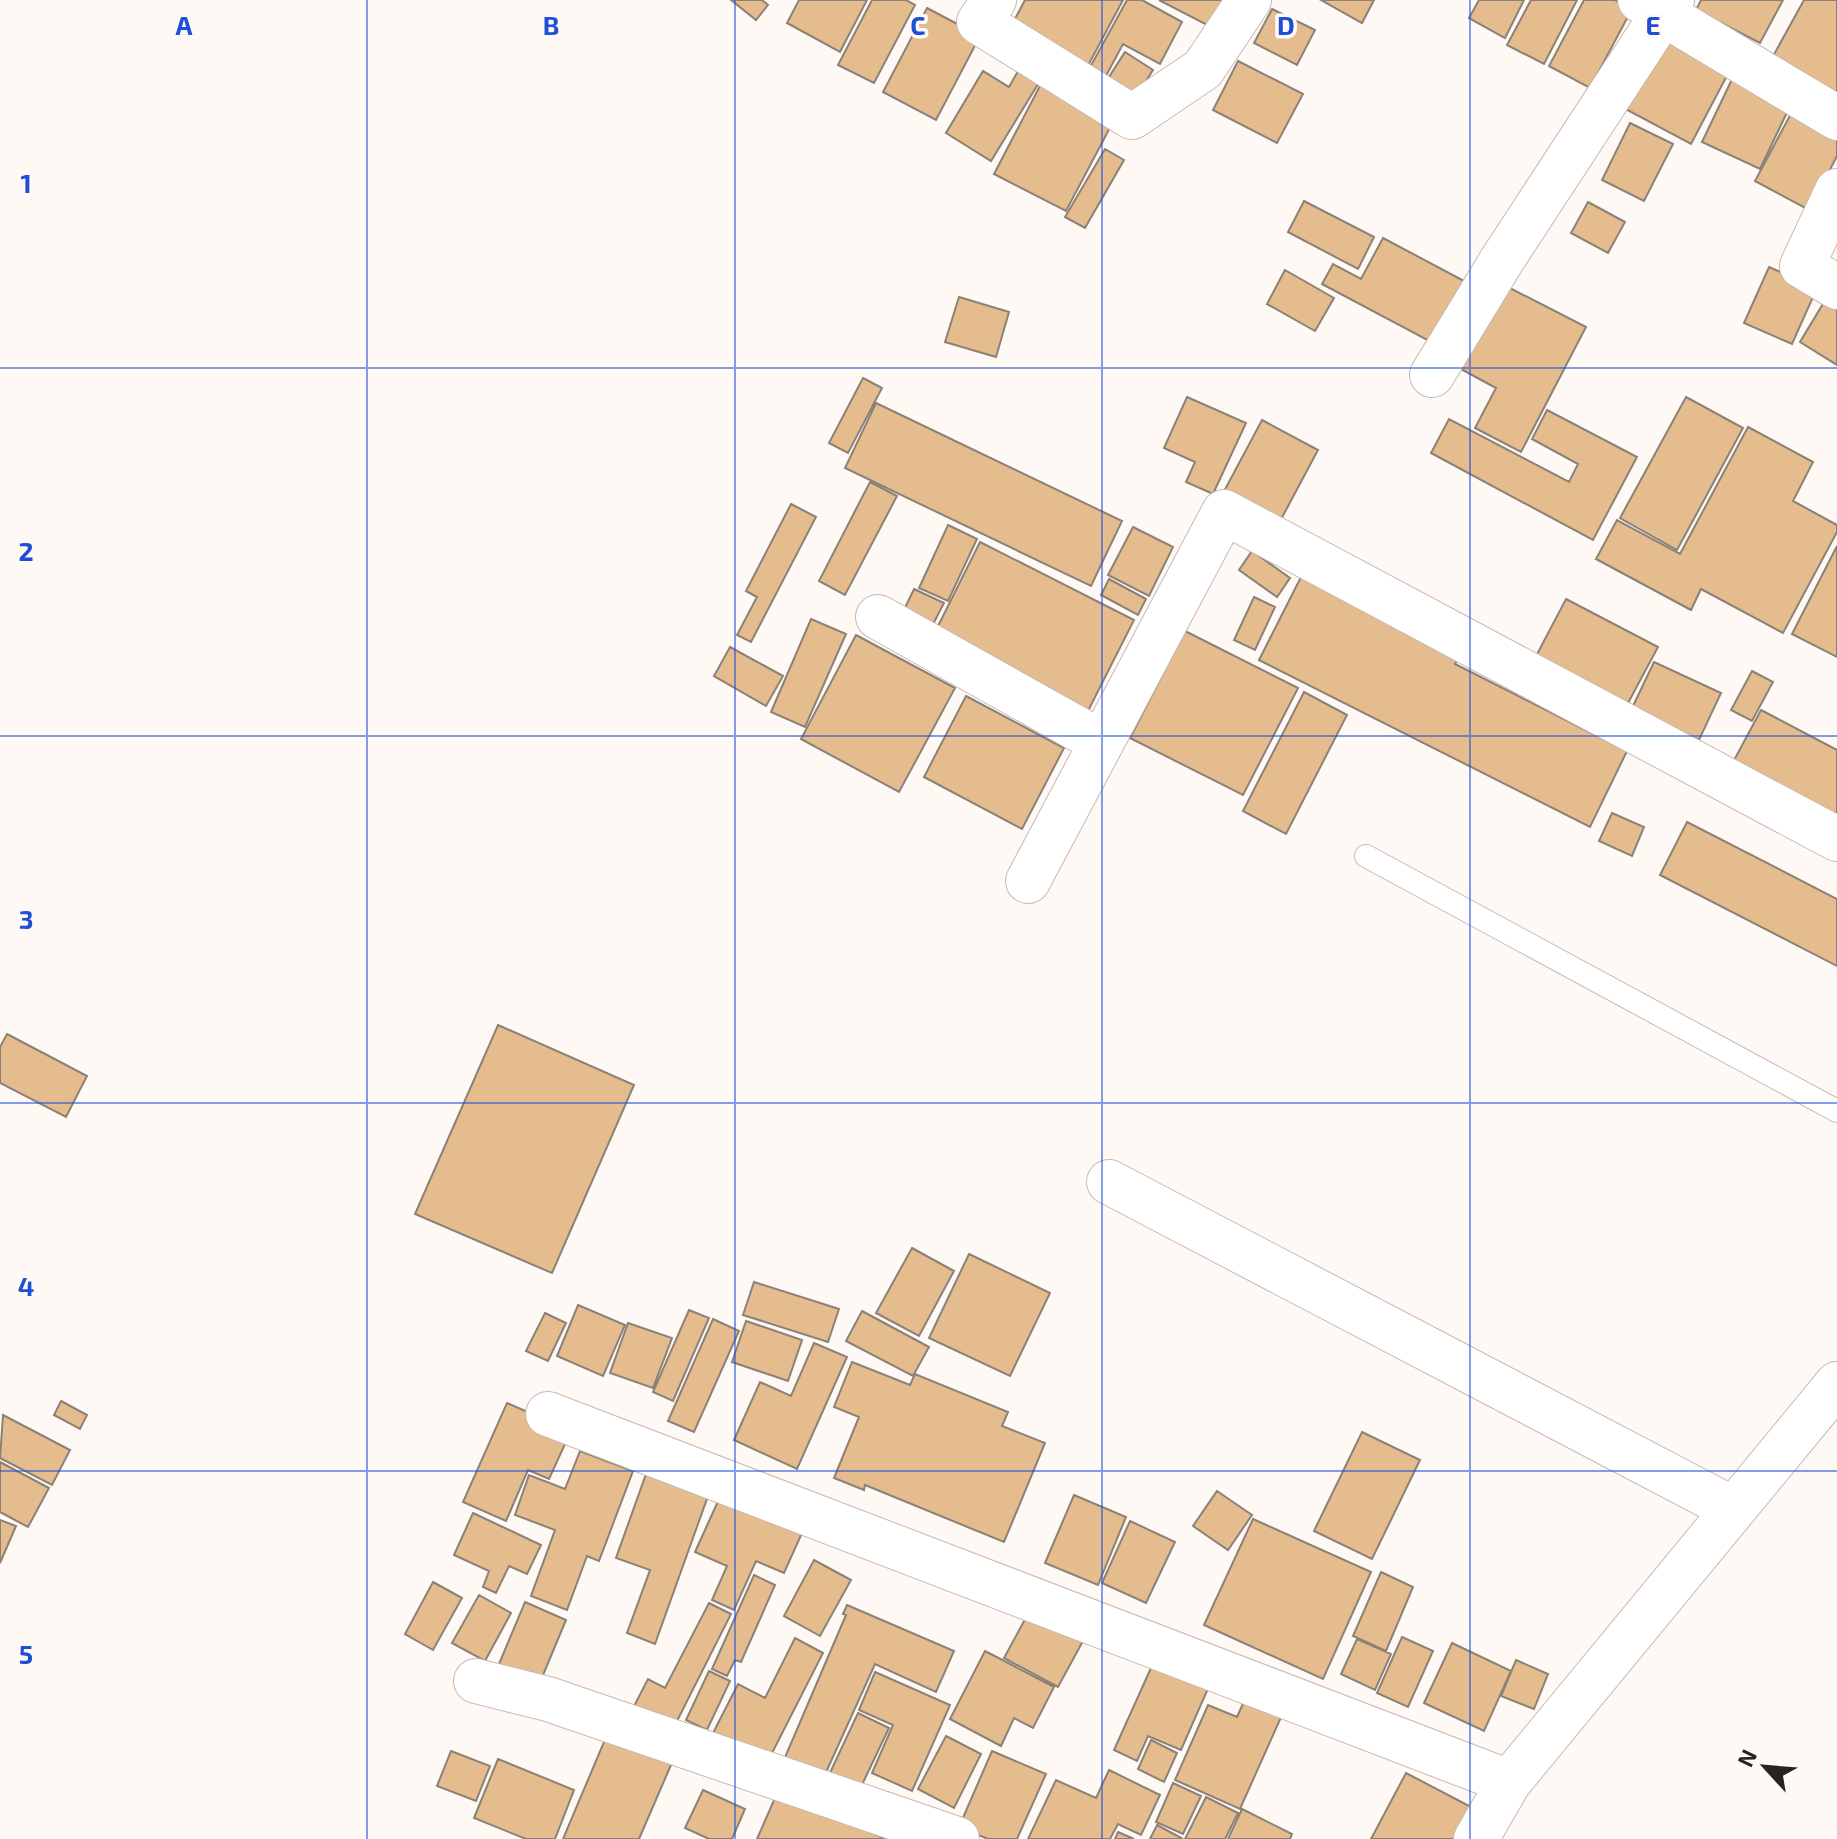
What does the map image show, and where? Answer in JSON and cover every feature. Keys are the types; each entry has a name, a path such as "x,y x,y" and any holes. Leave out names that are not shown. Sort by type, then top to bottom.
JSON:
{"street":[{"path":"994,0 979,22 1132,117 1203,69 1249,0"},
{"path":"1432,375 1658,5 1837,118"},
{"path":"1837,191 1802,266 1837,287"},
{"path":"1028,881 1224,512 1837,839"},
{"path":"878,617 1101,742"},
{"path":"1109,1182 1733,1509"},
{"path":"1476,1839 1509,1782 1837,1384"},
{"path":"548,1414 1509,1782"},
{"path":"476,1681 548,1699 957,1839"}],"lane":[{"path":"1366,856 1837,1111"}],"building":[{"path":"731,0 762,0 768,5 756,20"},
{"path":"799,0 867,0 840,52 787,23"},
{"path":"872,0 906,0 915,5 874,83 838,65"},
{"path":"1025,0 1123,0 1083,75 1007,34"},
{"path":"1127,0 1142,0 1182,22 1160,64 1123,44 1099,89 1083,80"},
{"path":"1159,0 1223,0 1209,26"},
{"path":"1321,0 1374,0 1362,23"},
{"path":"1479,0 1524,0 1505,38 1469,18"},
{"path":"1531,0 1577,0 1544,64 1507,45"},
{"path":"1584,0 1615,0 1632,9 1590,88 1549,66"},
{"path":"1701,0 1783,0 1760,43 1696,10"},
{"path":"1804,0 1837,0 1837,94 1772,58"},
{"path":"927,8 980,36 936,120 883,92"},
{"path":"1272,9 1315,30 1297,65 1254,43"},
{"path":"1660,32 1730,70 1691,144 1620,106"},
{"path":"1125,52 1153,70 1130,106 1102,88"},
{"path":"1238,61 1303,94 1277,143 1213,110"},
{"path":"1022,64 1043,76 991,161 946,133 983,71 1009,87"},
{"path":"1734,75 1792,102 1760,169 1702,142"},
{"path":"1042,82 1114,120 1066,211 994,174"},
{"path":"1794,108 1837,130 1837,156 1809,210 1755,181"},
{"path":"1630,123 1673,144 1644,201 1602,180"},
{"path":"1105,149 1124,160 1085,228 1065,217"},
{"path":"1304,201 1374,237 1358,269 1288,232"},
{"path":"1588,202 1625,222 1608,253 1571,233"},
{"path":"1383,238 1464,281 1431,342 1322,284 1333,264 1361,279"},
{"path":"1769,267 1817,288 1792,344 1744,323"},
{"path":"1285,270 1334,298 1315,331 1267,304"},
{"path":"1504,285 1586,327 1521,452 1475,428 1496,388 1461,369"},
{"path":"1829,294 1837,299 1837,365 1800,342"},
{"path":"959,297 1009,312 996,357 945,342"},
{"path":"863,378 882,388 848,453 829,443"},
{"path":"1187,397 1246,423 1213,494 1186,482 1195,462 1164,448"},
{"path":"1686,397 1743,428 1677,550 1620,518"},
{"path":"876,403 1122,521 1091,586 845,468"},
{"path":"1547,410 1637,457 1593,540 1431,453 1449,419 1569,482 1578,464 1532,439"},
{"path":"1262,420 1318,450 1278,525 1222,495"},
{"path":"1748,427 1813,462 1793,501 1837,525 1837,532 1783,633 1701,589 1691,610 1596,559 1617,520 1680,554"},
{"path":"870,482 897,496 845,595 819,581"},
{"path":"791,504 816,517 751,642 737,635 757,597 746,591"},
{"path":"948,525 977,539 948,601 919,588"},
{"path":"1133,527 1173,547 1149,596 1108,575"},
{"path":"980,542 1134,620 1087,713 933,636"},
{"path":"1837,546 1837,657 1792,634"},
{"path":"1252,551 1290,578 1277,597 1239,570"},
{"path":"1303,573 1461,653 1455,664 1627,751 1590,827 1259,660"},
{"path":"1109,579 1146,599 1138,615 1101,595"},
{"path":"914,589 944,603 929,632 900,618"},
{"path":"1254,597 1275,607 1255,650 1234,640"},
{"path":"1566,599 1658,647 1627,705 1535,658"},
{"path":"811,619 846,634 805,727 771,712"},
{"path":"1185,631 1298,688 1243,795 1130,738"},
{"path":"856,635 955,688 899,792 801,739"},
{"path":"730,647 783,676 766,706 714,676"},
{"path":"1654,662 1721,693 1699,740 1632,708"},
{"path":"1752,671 1773,682 1752,721 1731,710"},
{"path":"1304,692 1347,715 1286,834 1243,811"},
{"path":"966,696 1064,748 1022,829 924,777"},
{"path":"1761,710 1837,750 1837,819 1732,764"},
{"path":"1612,813 1644,827 1632,856 1599,841"},
{"path":"1687,822 1837,899 1837,966 1660,875"},
{"path":"498,1025 634,1085 552,1273 415,1214"},
{"path":"7,1034 87,1076 66,1117 0,1083 0,1047"},
{"path":"912,1248 954,1271 919,1336 876,1313"},
{"path":"969,1254 1050,1293 1010,1376 929,1338"},
{"path":"754,1282 839,1309 828,1342 743,1315"},
{"path":"578,1305 625,1325 603,1376 557,1356"},
{"path":"689,1310 709,1318 673,1401 653,1392"},
{"path":"862,1311 929,1347 913,1376 846,1341"},
{"path":"545,1313 566,1323 548,1361 526,1351"},
{"path":"713,1319 739,1331 694,1432 668,1421"},
{"path":"746,1321 802,1340 788,1381 732,1362"},
{"path":"628,1323 672,1338 653,1388 610,1373"},
{"path":"814,1343 847,1357 797,1469 734,1440 760,1382 791,1396"},
{"path":"852,1362 910,1385 915,1374 1008,1412 1002,1426 1045,1443 1004,1542 865,1485 864,1490 834,1478 859,1417 834,1407"},
{"path":"61,1401 87,1415 80,1429 54,1415"},
{"path":"507,1403 571,1431 549,1479 528,1470 506,1521 463,1502"},
{"path":"3,1415 70,1450 52,1485 0,1458"},
{"path":"1362,1432 1420,1460 1372,1559 1314,1531"},
{"path":"580,1451 633,1471 599,1561 587,1556 567,1610 531,1596 555,1530 515,1515 529,1475 565,1489"},
{"path":"0,1462 49,1488 28,1527 0,1512"},
{"path":"646,1474 708,1496 655,1644 627,1633 650,1570 616,1558"},
{"path":"724,1488 806,1524 784,1573 756,1561 734,1610 712,1600 727,1566 695,1552"},
{"path":"1217,1491 1252,1515 1228,1550 1193,1526"},
{"path":"1074,1495 1126,1517 1098,1585 1045,1563"},
{"path":"473,1513 541,1545 527,1574 509,1566 496,1593 483,1587 489,1571 454,1555"},
{"path":"1253,1519 1371,1572 1323,1679 1204,1625"},
{"path":"0,1520 16,1526 0,1563"},
{"path":"1130,1521 1175,1542 1146,1603 1102,1583"},
{"path":"814,1560 851,1580 820,1636 784,1616"},
{"path":"1381,1572 1413,1587 1386,1651 1353,1636"},
{"path":"754,1575 775,1585 741,1662 735,1660 727,1676 712,1669"},
{"path":"433,1582 462,1598 433,1650 405,1634"},
{"path":"479,1595 511,1613 485,1661 452,1643"},
{"path":"1035,1601 1089,1630 1058,1687 1004,1658"},
{"path":"525,1602 566,1620 541,1680 499,1664"},
{"path":"709,1603 731,1614 672,1731 632,1710 648,1679 665,1688"},
{"path":"847,1605 954,1651 936,1692 875,1664 823,1779 783,1762 846,1615 843,1614"},
{"path":"1402,1637 1433,1651 1408,1707 1377,1693"},
{"path":"795,1638 823,1653 768,1761 713,1733 738,1684 765,1698"},
{"path":"1357,1639 1391,1654 1375,1690 1341,1674"},
{"path":"1452,1643 1511,1671 1484,1731 1424,1703"},
{"path":"985,1651 1054,1687 1033,1728 1014,1718 1001,1746 950,1719"},
{"path":"1155,1659 1210,1684 1181,1750 1148,1736 1137,1761 1114,1750"},
{"path":"1516,1660 1548,1674 1534,1709 1501,1696"},
{"path":"709,1671 730,1681 707,1730 686,1720"},
{"path":"875,1672 950,1705 912,1791 872,1773 893,1725 859,1710"},
{"path":"1245,1699 1282,1715 1240,1809 1175,1780 1208,1705 1237,1717"},
{"path":"858,1713 889,1728 859,1791 828,1777"},
{"path":"609,1730 674,1758 639,1839 563,1839"},
{"path":"946,1736 981,1754 954,1808 918,1789"},
{"path":"1151,1740 1177,1753 1164,1782 1138,1769"},
{"path":"451,1751 490,1766 476,1801 437,1786"},
{"path":"992,1751 1046,1774 1017,1839 988,1839 959,1827"},
{"path":"498,1759 574,1790 555,1839 526,1839 474,1818"},
{"path":"1109,1770 1160,1795 1141,1835 1118,1824 1110,1839 1028,1839 1056,1780 1096,1798"},
{"path":"1406,1773 1473,1808 1457,1839 1371,1839"},
{"path":"1173,1783 1201,1796 1183,1834 1156,1822"},
{"path":"703,1790 745,1809 732,1839 709,1839 685,1828"},
{"path":"778,1791 886,1839 757,1839"},
{"path":"1206,1797 1238,1813 1225,1839 1185,1839"},
{"path":"1242,1809 1292,1834 1290,1839 1228,1839"},
{"path":"1157,1825 1183,1839 1150,1839"},
{"path":"1118,1832 1134,1839 1115,1839"}]}
